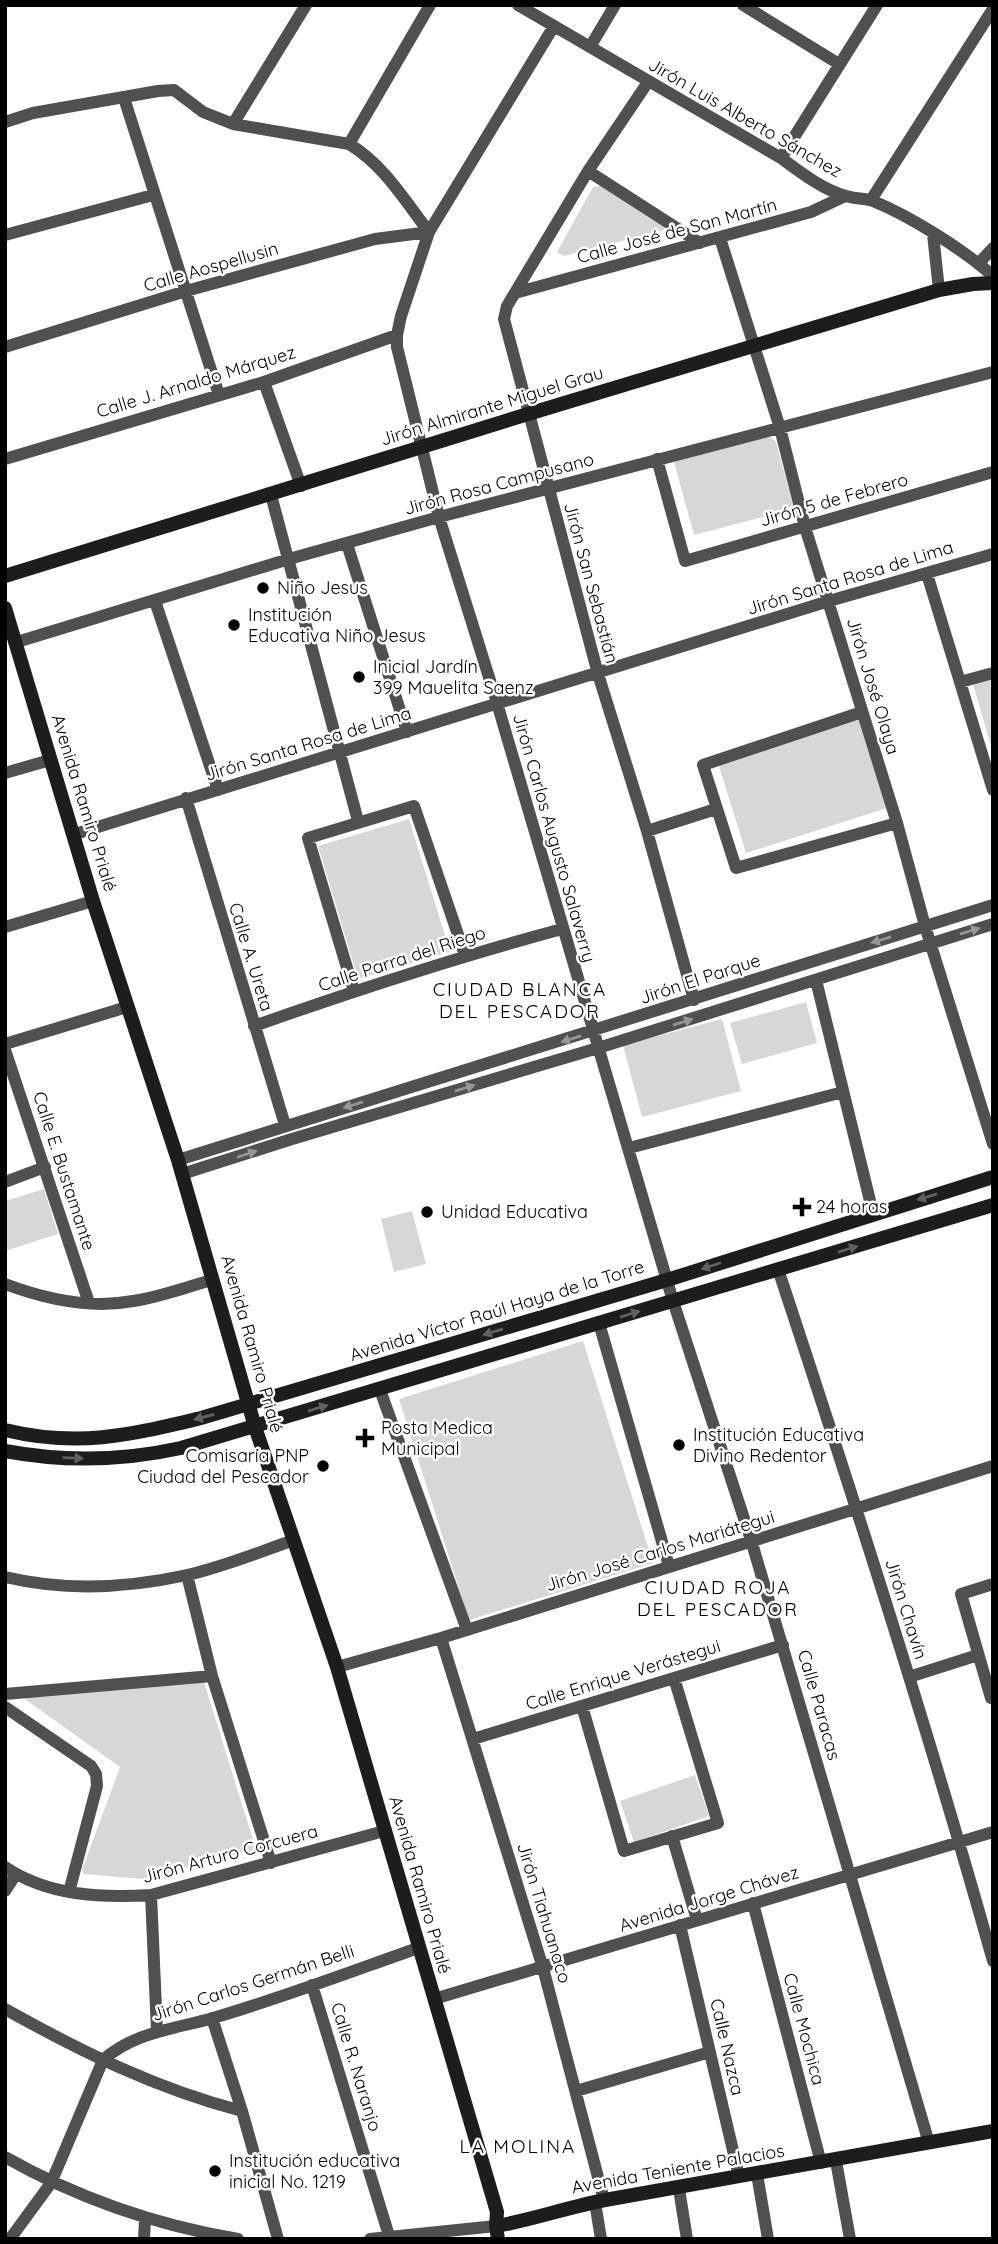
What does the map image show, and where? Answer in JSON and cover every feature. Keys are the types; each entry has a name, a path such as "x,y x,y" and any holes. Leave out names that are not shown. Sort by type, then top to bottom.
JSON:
{"street":[{"path":"233,124 306,5"},
{"path":"349,144 430,5"},
{"name":"Jirón Luis Alberto Sánchez","path":"517,5 812,179 845,196 870,200 933,234 979,263 993,276"},
{"path":"590,47 615,5"},
{"path":"743,5 839,64"},
{"path":"780,158 877,5"},
{"path":"870,200 993,9"},
{"name":"Jirón Carlos Augusto Salaverry","path":"554,26 429,232 397,335 401,366 439,517 497,703 667,1280"},
{"name":"Jirón San Sebastián","path":"648,82 588,171 508,306 503,319 598,674 647,831 694,1000"},
{"path":"5,122 33,114 174,90 203,112 233,124 349,144 366,154 377,166 429,232"},
{"path":"124,98 219,395"},
{"path":"588,171 700,243"},
{"path":"5,235 153,194"},
{"name":"Calle José de San Martín","path":"516,293 811,212 845,196"},
{"name":"Calle Aospellusin","path":"5,347 186,291 375,239 429,232"},
{"path":"933,234 939,290"},
{"name":"Jirón José Olaya","path":"720,238 780,428 805,527 993,1144"},
{"path":"979,263 993,248"},
{"name":"Jirón Almirante Miguel Grau","path":"5,576 939,290 993,283"},
{"name":"Calle J. Arnaldo Márquez","path":"5,459 264,382 397,335"},
{"name":"Jirón Rosa Campusano","path":"17,642 289,559 439,517 993,372"},
{"path":"264,382 301,486"},
{"name":"Jirón 5 de Febrero","path":"657,459 685,561 993,472"},
{"path":"271,495 358,821"},
{"path":"346,544 407,732"},
{"name":"Jirón Santa Rosa de Lima","path":"75,834 829,601 993,554"},
{"path":"928,574 993,790"},
{"path":"155,601 218,790"},
{"name":"Avenida Ramiro Prialé","path":"5,608 93,901 180,1167 248,1405 337,1667 501,2228"},
{"path":"960,682 993,673"},
{"path":"862,712 702,765 736,869 897,823"},
{"path":"5,773 50,760"},
{"name":"Calle A. Ureta","path":"186,798 285,1125"},
{"path":"354,990 307,838 358,821 414,806 465,955"},
{"path":"647,831 716,809"},
{"path":"5,927 93,901"},
{"name":"Jirón El Parque","path":"180,1167 285,1125 593,1032 993,905"},
{"name":"Jirón El Parque","path":"180,1167 292,1139 598,1048 993,925"},
{"name":"Calle Parra del Riego","path":"254,1026 354,990 465,955 562,929"},
{"path":"816,980 873,1213"},
{"path":"5,1044 127,1007"},
{"name":"Calle E. Bustamante","path":"5,1050 89,1303"},
{"path":"629,1148 842,1093"},
{"path":"5,1182 45,1167"},
{"name":"Avenida Víctor Raúl Haya de la Torre","path":"7,1435 81,1440 177,1424 667,1280 993,1177"},
{"path":"5,1451 48,1457 113,1459 149,1455 380,1390 993,1205"},
{"name":"Jirón Chavín","path":"778,1269 857,1508 993,1961"},
{"path":"5,1284 52,1298 114,1304 212,1280"},
{"name":"Calle Paracas","path":"667,1280 783,1645 929,2143"},
{"path":"599,1323 669,1566"},
{"path":"380,1390 467,1630"},
{"name":"Jirón José Carlos Mariátegui","path":"337,1667 441,1638 993,1466"},
{"path":"5,1577 29,1583 94,1587 187,1575 294,1540"},
{"path":"187,1575 212,1676 271,1863"},
{"path":"992,1697 961,1594 993,1584"},
{"name":"Jirón Tiahuanaco","path":"441,1638 543,1968 576,2091 600,2201 601,2239"},
{"name":"Calle Enrique Verástegui","path":"473,1738 783,1645"},
{"path":"909,1677 978,1655"},
{"path":"5,1694 212,1676"},
{"path":"582,1706 625,1851 718,1823 674,1678"},
{"path":"5,1707 91,1766 96,1774 97,1786 69,1892"},
{"name":"Jirón Arturo Corcuera","path":"11,1870 36,1884 69,1892 119,1897 150,1895 384,1830"},
{"name":"Avenida Jorge Chávez","path":"434,1999 993,1832"},
{"path":"672,1836 697,1920"},
{"path":"5,1891 11,1870"},
{"path":"150,1895 157,2031"},
{"name":"Calle Mochica","path":"753,1903 850,2239"},
{"name":"Calle Nazca","path":"680,1925 738,2176"},
{"name":"Jirón Carlos Germán Belli","path":"103,2060 116,2048 157,2031 212,2018 418,1948"},
{"name":"Calle R. Naranjo","path":"312,1985 390,2238"},
{"path":"5,2009 103,2060 179,2094 242,2111"},
{"path":"212,2018 242,2111 278,2239"},
{"path":"576,2091 710,2052"},
{"path":"10,2239 51,2183 103,2060"},
{"name":"Avenida Teniente Palacios","path":"370,2239 501,2228 600,2201 993,2131"},
{"path":"5,2157 51,2183 145,2219 238,2239"},
{"path":"757,2174 768,2239"},
{"path":"679,2189 687,2239"},
{"path":"144,2239 145,2219"}],"shaded area":[{"path":"601,186 666,223 664,230 564,256 557,252 593,187"},
{"path":"767,434 776,442 794,509 694,535 673,458"},
{"path":"993,678 993,753 973,684"},
{"path":"862,717 890,807 746,853 719,766"},
{"path":"409,819 450,952 358,979 318,846"},
{"path":"806,1002 817,1043 742,1064 730,1023"},
{"path":"722,1019 741,1091 642,1117 623,1045"},
{"path":"44,1189 58,1234 5,1251 5,1201"},
{"path":"412,1211 426,1264 394,1272 381,1219"},
{"path":"583,1341 653,1563 469,1620 399,1399"},
{"path":"203,1679 255,1846 252,1851 143,1879 84,1874 82,1870 120,1767 22,1697"},
{"path":"695,1775 709,1816 634,1842 620,1801"}],"place":[{"name":"Niño Jesus","path":"263,588"},
{"name":"Institución Educativa Niño Jesus","path":"234,625"},
{"name":"Inicial Jardín 399 Mauelita Saenz","path":"359,677"},
{"name":"24 horas","path":"802,1207"},
{"name":"Unidad Educativa","path":"427,1212"},
{"name":"Posta Medica Municipal","path":"365,1438"},
{"name":"Institución Educativa Divino Redentor","path":"679,1445"},
{"name":"Comisaría PNP Ciudad del Pescador","path":"323,1466"},
{"name":"Institución educativa inicial No. 1219","path":"215,2171"}],"district":[{"name":"CIUDAD BLANCA DEL PESCADOR","path":"520,1000"},
{"name":"CIUDAD ROJA DEL PESCADOR","path":"718,1598"},
{"name":"LA MOLINA","path":"518,2146"}]}
